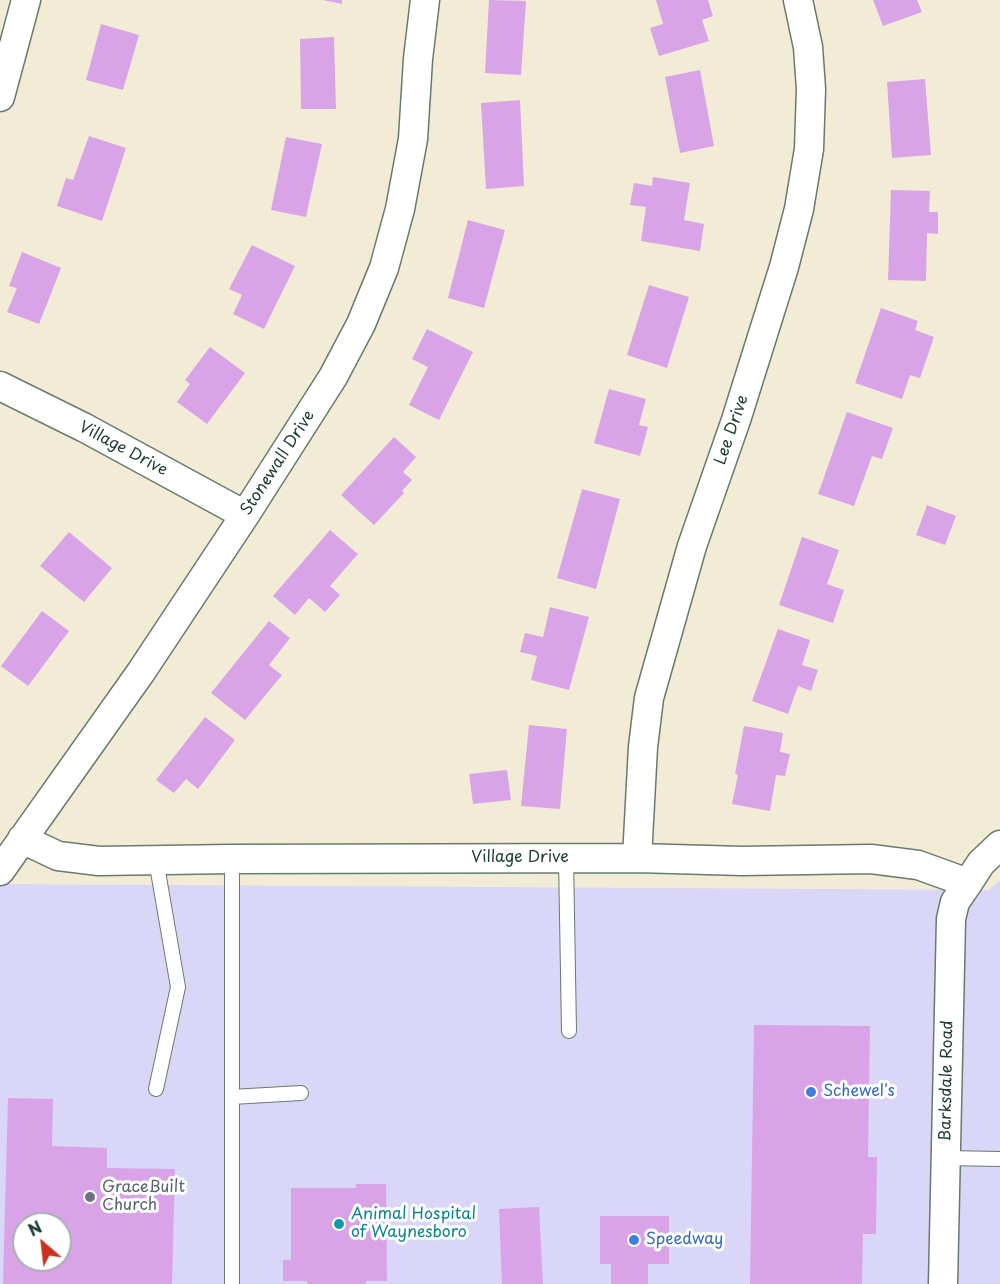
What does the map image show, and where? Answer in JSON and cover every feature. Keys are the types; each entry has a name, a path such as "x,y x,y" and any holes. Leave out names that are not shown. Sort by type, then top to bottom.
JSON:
{"street":[{"path":"0,97 26,0"},
{"name":"Stonewall Drive","path":"0,871 141,672 245,515 333,377 361,324 384,268 400,209 413,139 418,58 425,0"},
{"name":"Lee Drive","path":"637,858 643,747 649,698 692,546 736,420 784,267 799,209 809,149 812,89 808,47 798,0"},
{"name":"Village Drive","path":"0,386 85,428 245,515"},
{"name":"Village Drive","path":"22,839 58,856 77,860 637,858 742,861 871,859 918,865 968,883"},
{"path":"968,883 981,863 1000,845"},
{"name":"Barksdale Road","path":"943,1284 951,920 955,902 968,883"}],"lane":[{"path":"567,858 569,1031"},
{"path":"232,859 232,1284"},
{"path":"156,860 178,987 156,1089"},
{"path":"232,1097 301,1093"},
{"path":"946,1158 1000,1159"}],"shaded area":[{"path":"1000,880 1000,1284 0,1284 0,884 989,890"}],"building":[{"path":"323,0 342,0 342,4"},
{"path":"489,0 526,1 521,75 485,73"},
{"path":"656,0 708,0 713,16 702,20 709,41 659,56 650,28 663,24"},
{"path":"873,0 917,0 922,12 883,26"},
{"path":"101,24 139,35 123,90 86,80"},
{"path":"334,37 336,109 301,109 300,39"},
{"path":"700,70 714,146 680,153 665,77"},
{"path":"925,79 931,155 892,158 887,82"},
{"path":"520,100 524,186 486,189 481,103"},
{"path":"89,136 126,148 102,221 57,206 66,178 73,180"},
{"path":"286,137 322,144 306,217 271,210"},
{"path":"653,177 690,183 684,220 704,224 700,251 641,241 646,207 630,205 634,183 652,186"},
{"path":"891,190 930,191 929,212 938,212 938,234 927,233 926,281 888,280"},
{"path":"468,220 505,230 484,308 448,298"},
{"path":"252,245 295,266 264,329 233,314 242,295 229,289"},
{"path":"22,252 61,268 39,324 7,312 17,288 9,286"},
{"path":"649,285 689,297 667,368 627,355"},
{"path":"881,308 918,321 915,330 934,337 920,378 910,375 902,399 855,383"},
{"path":"427,329 473,352 439,420 409,405 428,367 412,359"},
{"path":"210,347 245,373 207,424 177,402 190,384 185,380"},
{"path":"609,389 646,399 639,425 648,427 640,456 594,443"},
{"path":"847,412 893,428 882,459 872,456 854,506 818,494"},
{"path":"394,437 416,457 403,472 412,480 402,491 404,493 374,525 341,495"},
{"path":"582,489 620,499 596,589 557,578"},
{"path":"927,505 956,516 945,545 916,535"},
{"path":"330,530 358,554 330,586 340,595 325,612 309,598 295,615 273,596"},
{"path":"69,532 112,568 84,602 40,566"},
{"path":"802,537 839,550 827,584 844,590 833,623 779,605"},
{"path":"550,607 589,617 569,690 531,680 537,656 520,652 525,633 543,637"},
{"path":"42,611 69,631 28,686 1,666"},
{"path":"269,621 290,638 269,665 282,675 245,720 211,693"},
{"path":"778,629 810,640 802,665 818,670 811,691 798,686 788,714 752,701"},
{"path":"205,717 235,740 198,789 186,779 174,793 156,780"},
{"path":"529,725 567,729 560,809 521,806"},
{"path":"744,726 783,733 780,752 790,754 785,776 776,775 770,811 732,804"},
{"path":"507,770 511,800 473,804 469,774"},
{"name":"Schewel's","path":"754,1025 870,1026 868,1157 877,1157 876,1234 863,1234 862,1284 750,1284"},
{"name":"GraceBuilt Church","path":"8,1098 53,1099 52,1146 107,1148 107,1168 175,1169 172,1284 3,1284"},
{"name":"Animal Hospital of Waynesboro","path":"356,1184 386,1184 387,1281 366,1281 366,1284 307,1284 307,1281 283,1281 283,1260 291,1260 291,1188 356,1188"},
{"path":"539,1207 543,1284 502,1284 499,1209"},
{"name":"Speedway","path":"600,1216 669,1216 669,1264 648,1264 648,1284 611,1284 611,1264 600,1264"}],"place":[{"name":"Schewel's","path":"811,1092"},
{"name":"GraceBuilt Church","path":"90,1197"},
{"name":"Animal Hospital of Waynesboro","path":"339,1224"},
{"name":"Speedway","path":"634,1240"}]}
